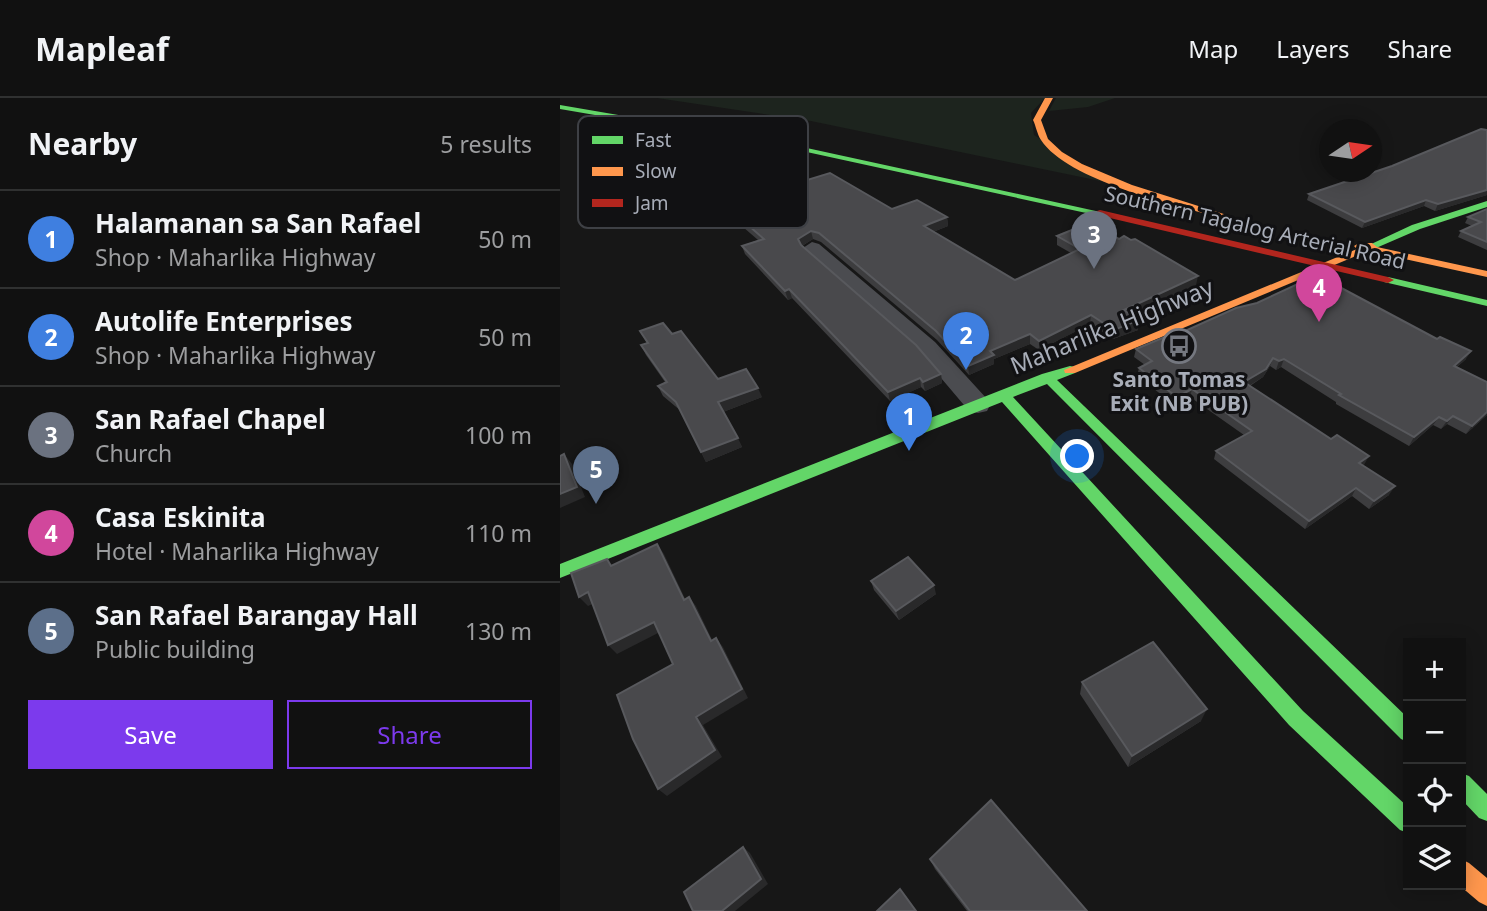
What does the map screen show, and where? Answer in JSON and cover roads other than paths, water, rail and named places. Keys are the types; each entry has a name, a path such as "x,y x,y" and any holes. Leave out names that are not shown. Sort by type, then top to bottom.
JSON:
{"highway":[{"name":"Southern Tagalog Arterial Road","path":"1049,98 1043,103 1038,122 1044,138 1064,158 1137,190 1232,218 1083,185"},
{"name":"Southern Tagalog Arterial Road","path":"560,107 609,116"},
{"name":"Southern Tagalog Arterial Road","path":"808,153 1111,215 1487,303"},
{"name":"Maharlika Highway","path":"560,571 1165,332 1416,227 1487,204"},
{"name":"Southern Tagalog Arterial Road","path":"1342,242 1487,274"},
{"path":"1046,377 1403,727"},
{"path":"1003,395 1296,718 1403,817"},
{"path":"1466,789 1487,810"},
{"path":"1466,875 1487,894"}],"street":[{"path":"812,248 926,347 978,405"}],"place":[{"name":"San Rafael Chapel","path":"1094,269"},
{"name":"Casa Eskinita","path":"1319,322"},
{"name":"Santo Tomas Exit (NB PUB)","path":"1179,346"},
{"name":"Autolife Enterprises","path":"966,370"},
{"name":"Halamanan sa San Rafael","path":"909,451"},
{"name":"San Rafael Barangay Hall","path":"596,504"}]}
